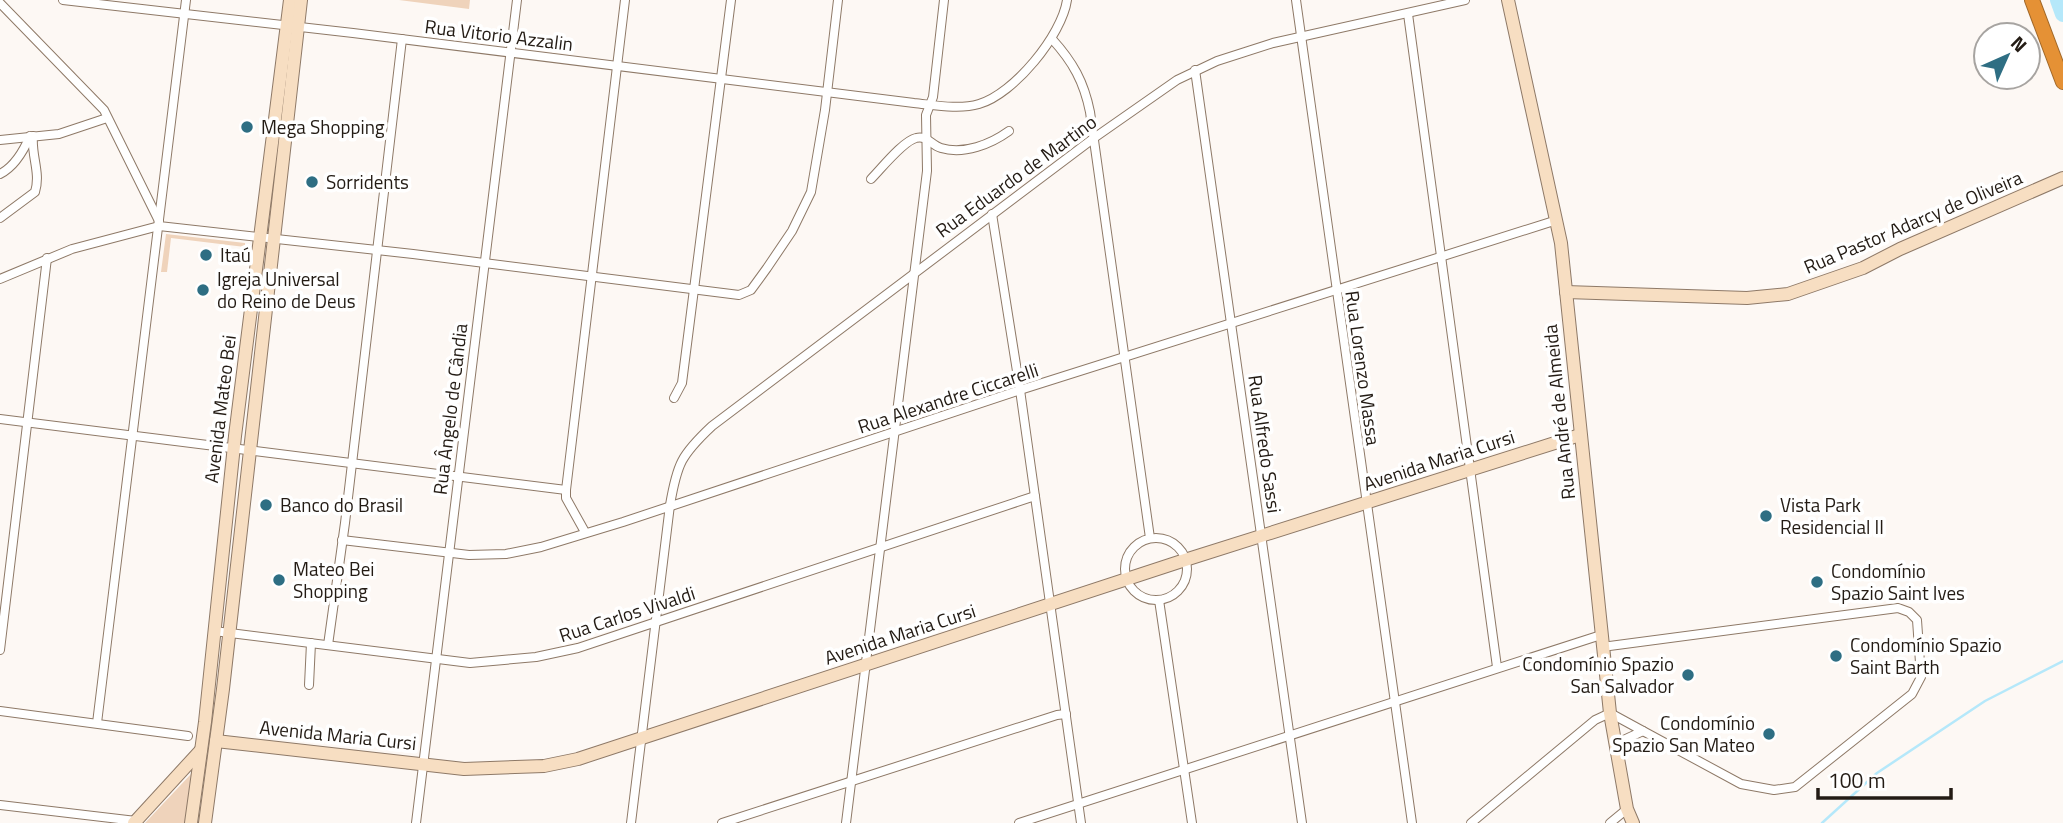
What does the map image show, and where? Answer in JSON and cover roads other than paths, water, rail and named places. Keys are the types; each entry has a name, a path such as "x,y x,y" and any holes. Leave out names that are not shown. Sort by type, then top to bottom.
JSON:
{"highway":[{"path":"2032,0 2063,82"}],"main road":[{"name":"Avenida Mateo Bei","path":"290,0 293,26"},
{"name":"Avenida Mateo Bei","path":"191,823 234,447 267,238 293,26 301,0"},
{"name":"Rua André de Almeida","path":"1508,0 1557,220 1610,713 1627,809 1633,823"},
{"name":"Rua Pastor Adarcy de Oliveira","path":"1566,292 1747,298 1788,294 1863,268 1900,249 2063,178"},
{"name":"Avenida Mateo Bei","path":"205,823 250,449 267,238"},
{"name":"Avenida Maria Cursi","path":"216,741 464,769 544,766 578,759 1126,579 1580,435"},
{"path":"135,822 180,775 185,766 216,741"}],"street":[{"name":"Rua Vitorio Azzalin","path":"63,0 510,52 930,105 965,106 990,100 1013,82 1052,39 1066,11 1068,0"},
{"path":"97,723 186,0"},
{"name":"Rua Ângelo de Cândia","path":"416,823 516,0"},
{"path":"585,532 566,498 566,490 625,0"},
{"path":"674,398 682,383 731,0"},
{"path":"0,279 47,258 160,224 739,295 747,292 767,268 807,203 814,178 828,92 838,0"},
{"path":"846,823 927,171 926,115 933,97 944,0"},
{"name":"Rua Lorenzo Massa","path":"1296,0 1412,823"},
{"name":"Rua Eduardo de Martino","path":"631,823 670,505 680,463 691,447 712,426 913,272 1177,80 1236,54 1300,36 1465,0"},
{"path":"0,3 92,96 107,117 160,224"},
{"path":"1408,14 1497,667"},
{"path":"328,645 402,39"},
{"path":"1052,39 1073,63 1086,93 1150,538"},
{"name":"Rua Alfredo Sassi","path":"1195,70 1301,823"},
{"path":"0,140 59,134 107,117"},
{"path":"871,179 909,141 927,139 941,148 968,148 988,143 1009,131"},
{"path":"2,175 32,136"},
{"path":"0,218 36,192 38,180 32,136"},
{"path":"992,214 1020,390 1081,823"},
{"name":"Rua Alexandre Ciccarelli","path":"342,540 449,553 490,555 541,547 1125,356 1336,292 1557,220"},
{"path":"0,650 47,258"},
{"path":"0,419 566,490"},
{"name":"Rua Carlos Vivaldi","path":"214,631 470,663 536,657 578,648 1035,496"},
{"path":"1150,538 1159,538 1176,545 1185,560 1187,569 1181,587 1167,598 1158,600 1139,595 1126,579 1126,558 1140,542 1150,538"},
{"path":"1158,600 1192,823"},
{"path":"1019,823 1497,667 1602,641 1898,608 1909,612 1917,620 1921,677 1912,694 1795,787 1774,790 1741,784 1610,713 1595,720 1471,823"},
{"path":"309,685 311,643"},
{"path":"0,711 188,736"},
{"path":"722,823 1066,714"},
{"path":"1615,744 1643,731"},
{"path":"0,805 135,822"},
{"path":"1610,823 1627,809"}],"waterway":[{"path":"2058,0 2063,14"},
{"path":"1822,823 1877,773 1985,701 2063,661"}],"place":[{"name":"Mega Shopping","path":"247,127"},
{"name":"Sorridents","path":"312,182"},
{"name":"Itaú","path":"206,255"},
{"name":"Igreja Universal do Reino de Deus","path":"203,290"},
{"name":"Banco do Brasil","path":"266,505"},
{"name":"Vista Park Residencial II","path":"1766,516"},
{"name":"Mateo Bei Shopping","path":"279,580"},
{"name":"Condomínio Spazio Saint Ives","path":"1817,582"},
{"name":"Condomínio Spazio Saint Barth","path":"1836,656"},
{"name":"Condomínio Spazio San Salvador","path":"1688,675"},
{"name":"Condomínio Spazio San Mateo","path":"1769,734"}]}
